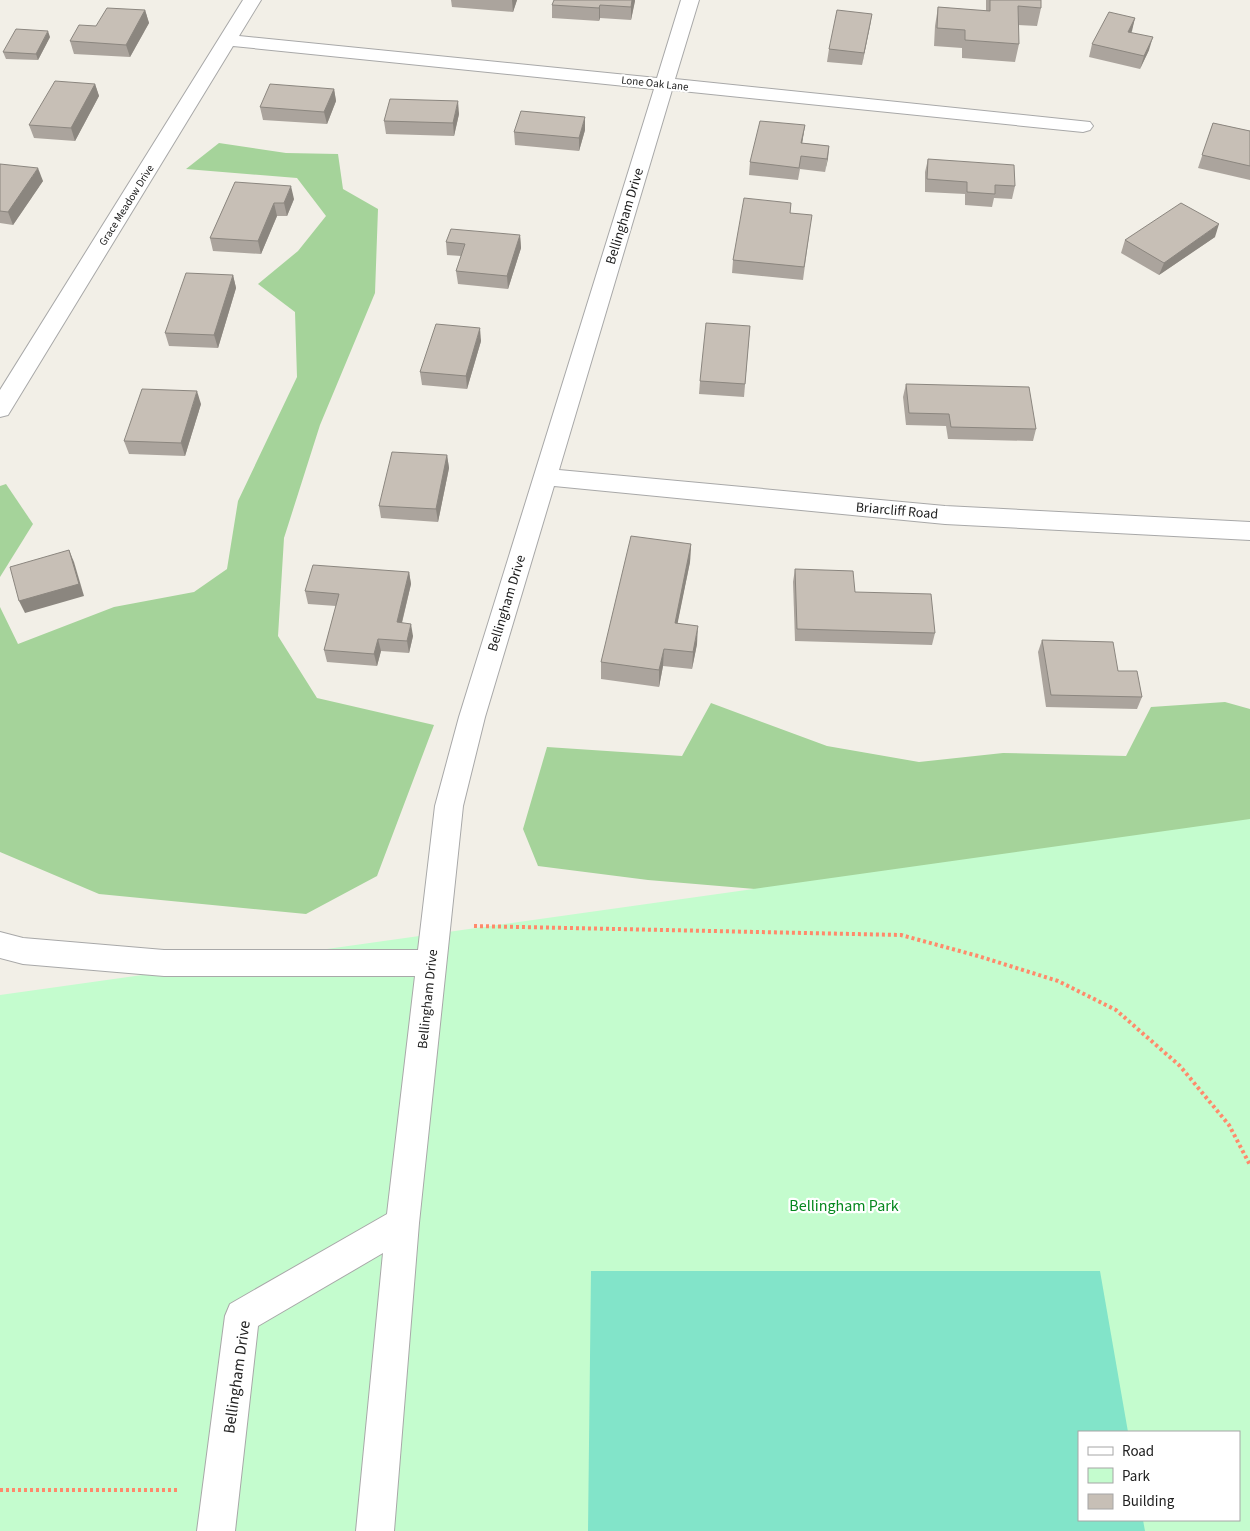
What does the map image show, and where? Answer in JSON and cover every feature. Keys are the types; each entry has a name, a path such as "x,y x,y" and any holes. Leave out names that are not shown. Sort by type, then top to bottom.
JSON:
{"street":[{"name":"Grace Meadow Drive","path":"0,409 252,0"},
{"name":"Bellingham Drive","path":"375,1531 402,1223 449,806 472,717 690,0"},
{"name":"Lone Oak Lane","path":"227,40 1083,126"},
{"name":"Briarcliff Road","path":"545,478 944,515 1250,531"},
{"path":"0,946 23,951 164,963 431,963"},
{"name":"Bellingham Drive","path":"216,1531 242,1316 402,1223"}],"path":[{"path":"436,925 901,935 978,956 1058,981 1116,1010 1180,1066 1229,1125 1250,1164"},
{"path":"0,1490 221,1490"}],"green space":[{"path":"219,143 286,153 338,154 343,189 378,209 375,293 320,425 284,538 278,636 317,698 434,725 377,876 306,914 99,894 0,852 0,607 18,644 114,607 194,592 227,569 238,501 297,377 295,312 258,284 298,251 326,216 297,178 186,169"},
{"path":"6,484 33,524 0,577 0,486"},
{"path":"1225,702 1250,709 1250,1059 924,903 648,880 538,866 523,829 547,747 682,756 711,703 827,746 919,762 1003,753 1126,756 1151,707"},
{"name":"Bellingham Park","path":"1250,819 1250,1531 0,1531 0,995"},
{"path":"591,1271 1100,1271 1128,1431 1078,1431 1078,1521 1143,1521 1145,1531 588,1531"}],"building":[{"path":"554,0 632,0 631,7 600,5 599,8 552,5"},
{"path":"990,0 1041,0 1041,8 1018,6 1019,44 965,40 965,30 937,28 938,7 990,11"},
{"path":"107,8 145,10 126,45 70,41 79,25 96,26"},
{"path":"837,10 872,14 864,53 829,49"},
{"path":"1109,12 1135,18 1128,32 1153,37 1144,56 1092,44"},
{"path":"16,29 48,31 36,54 3,52"},
{"path":"55,81 95,84 71,128 29,125"},
{"path":"270,84 334,89 324,112 260,107"},
{"path":"390,99 458,101 453,123 384,121"},
{"path":"521,111 585,117 579,138 514,132"},
{"path":"760,121 805,125 801,143 829,146 827,159 801,156 799,168 750,162"},
{"path":"1213,123 1250,131 1250,166 1202,155"},
{"path":"928,159 1014,165 1015,186 995,185 995,194 967,192 967,182 927,179"},
{"path":"0,164 38,168 8,212 0,211"},
{"path":"235,182 291,186 284,203 274,203 258,241 210,238"},
{"path":"744,198 791,203 790,213 812,215 804,267 733,260"},
{"path":"1181,203 1219,224 1164,263 1125,240"},
{"path":"451,229 520,235 507,276 456,271 465,244 446,242"},
{"path":"186,273 233,275 214,335 165,333"},
{"path":"706,323 750,326 745,384 700,381"},
{"path":"436,324 480,328 466,376 420,372"},
{"path":"906,384 1029,387 1036,429 951,427 949,414 909,413"},
{"path":"142,389 197,391 181,443 124,441"},
{"path":"392,452 447,455 436,509 379,506"},
{"path":"631,536 691,544 675,623 698,626 693,652 664,649 659,670 601,662"},
{"path":"69,550 79,584 19,601 10,567"},
{"path":"313,565 409,572 397,622 411,624 407,641 378,639 374,654 324,650 339,594 305,591"},
{"path":"795,569 853,571 855,592 931,594 935,633 797,629"},
{"path":"1042,640 1113,642 1118,671 1137,671 1142,697 1051,695"}]}
